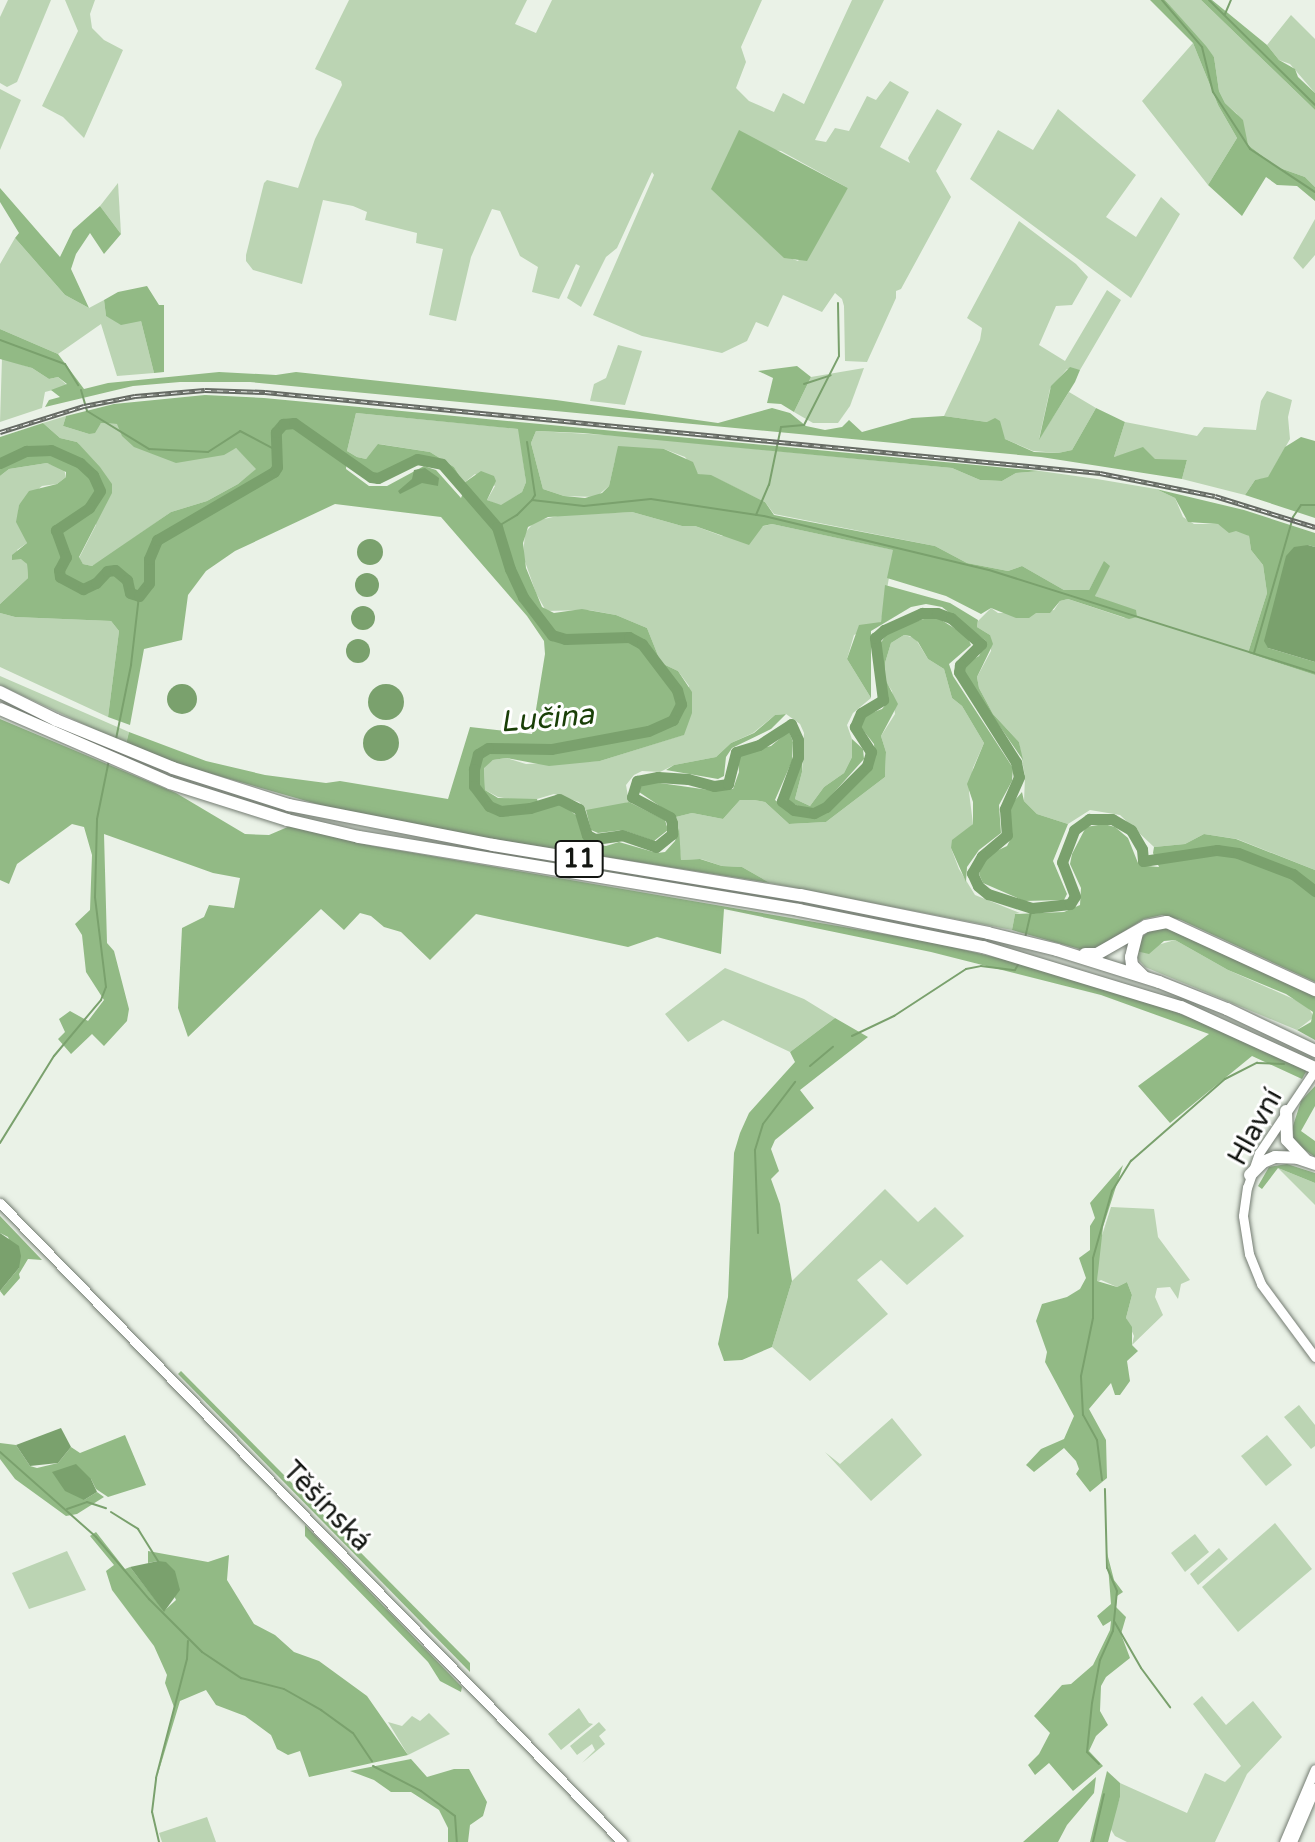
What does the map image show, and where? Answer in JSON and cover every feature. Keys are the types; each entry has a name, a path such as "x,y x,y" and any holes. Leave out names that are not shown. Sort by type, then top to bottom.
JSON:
{"highway":[{"name":"11","path":"0,692 160,763 289,805 493,845 800,895 1057,950 1159,982 1227,1009 1315,1051"},
{"name":"11","path":"0,709 170,783 287,820 372,839 799,910 983,947 1181,1007 1315,1069"},
{"path":"1057,950 1097,954 1157,923 1177,925 1315,990"},
{"path":"1137,933 1131,949 1132,965 1142,976 1159,982"},
{"path":"1286,1111 1287,1140 1311,1162"},
{"path":"1250,1175 1263,1162 1275,1157 1311,1162"}],"main road":[{"name":"Hlavní","path":"1315,1069 1261,1150 1250,1175 1243,1216 1251,1262 1265,1291 1315,1357"},
{"name":"Těšínská","path":"0,1203 622,1842"},
{"path":"1284,1842 1315,1769"},
{"path":"1292,1842 1315,1788"}],"shaded area":[{"path":"8,0 51,0 17,82 7,87 0,83 0,17"},
{"path":"65,0 95,0 90,14 92,28 104,40 123,50 84,138 63,117 42,106 78,31"},
{"path":"349,0 527,0 515,24 536,33 552,0 762,0 741,47 746,62 736,88 749,101 774,112 783,93 804,104 852,0 884,0 815,140 826,142 835,128 849,131 867,96 876,100 890,81 909,92 880,147 910,163 908,158 937,109 962,124 936,171 951,197 901,289 896,291 896,298 867,362 845,361 844,306 835,293 822,312 783,295 768,327 756,322 747,341 722,353 642,336 593,315 654,175 652,172 617,248 606,257 581,307 567,298 580,266 576,264 559,299 532,292 538,267 520,256 500,211 492,209 471,257 456,321 429,315 443,249 416,243 417,233 365,220 367,212 353,206 323,200 302,284 253,270 246,261 246,255 264,183 267,180 298,188 315,139 342,85 341,81 315,69","holes":["733,145 781,151 848,188 798,261 787,257"]},
{"path":"1150,0 1165,0 1214,57 1219,91 1225,103 1243,120 1248,145 1277,167 1305,177 1315,187 1315,201 1297,186 1277,185 1266,177 1242,216 1208,185 1237,138 1218,105 1193,43"},
{"path":"1165,0 1201,0 1315,110 1315,187 1305,177 1277,167 1248,145 1237,114 1225,103 1219,91 1214,57"},
{"path":"1201,0 1212,0 1267,45 1279,60 1295,69 1298,77 1315,93 1315,110"},
{"path":"1291,15 1315,39 1315,93 1290,64 1279,60 1267,45"},
{"path":"1193,43 1218,105 1237,138 1208,185 1142,101"},
{"path":"0,89 21,100 0,150"},
{"path":"1058,109 1136,175 1106,217 1136,237 1161,197 1180,214 1131,298 970,179 998,130 1033,150"},
{"path":"739,130 848,188 807,261 784,258 711,189"},
{"path":"118,183 121,234 100,206"},
{"path":"0,188 60,257 73,230 100,206 121,234 104,254 90,233 76,254 71,269 89,308 65,295 15,238 19,233 0,202"},
{"path":"1315,219 1315,255 1303,269 1293,258"},
{"path":"1019,221 1076,264 1088,277 1072,305 1056,306 1039,345 1065,361 1107,290 1121,300 1080,370 1067,369 1050,389 1039,439 1069,392 1096,408 1072,450 1058,453 1033,451 1005,439 987,422 944,416 980,340 982,328 967,318"},
{"path":"15,238 65,295 89,308 104,300 106,316 141,321 154,373 117,376 101,324 58,354 0,329 0,264"},
{"path":"147,286 159,305 164,305 164,372 154,373 141,321 121,325 106,316 104,300 118,292"},
{"path":"0,329 58,354 84,389 108,383 219,372 276,375 296,372 556,400 718,423 772,408 790,413 806,426 825,430 842,427 849,420 862,432 912,418 944,416 987,422 995,418 1000,421 1005,439 1034,452 1058,453 1072,450 1096,408 1125,422 1114,457 1143,447 1155,459 1187,460 1182,479 1041,457 250,382 133,386 45,407 49,400 60,397 51,390 67,384 58,377 49,379 32,368 0,359"},
{"path":"618,345 642,351 625,405 590,401 594,384 606,378"},
{"path":"2,358 32,368 49,379 58,377 68,386 45,392 42,408 0,422"},
{"path":"797,366 811,377 794,412 781,404 767,403 773,378 758,371"},
{"path":"1070,367 1080,370 1075,382 1039,440 1051,386"},
{"path":"864,368 850,406 838,423 813,423 794,412 811,377"},
{"path":"1267,391 1292,400 1288,417 1290,439 1268,478 1255,480 1245,495 1182,479 1187,460 1155,460 1133,452 1114,457 1125,422 1197,436 1204,427 1256,430 1261,401"},
{"path":"205,395 264,398 1040,471 1016,473 1002,481 980,480 952,468 583,433 536,431 531,443 543,489 564,496 585,498 602,493 609,486 618,446 664,449 693,462 698,474 711,475 765,502 774,515 935,546 967,563 1008,571 1022,566 1064,590 1089,590 1104,561 1110,566 1095,596 1136,610 1137,617 1129,619 1068,599 1060,601 1050,613 1036,613 1029,618 1016,618 991,608 981,614 946,596 887,578 893,550 772,524 763,526 749,545 695,526 682,526 632,512 548,517 528,527 523,543 526,568 542,607 554,613 582,609 616,615 647,628 661,663 678,671 692,692 692,713 684,735 600,761 549,766 506,758 493,760 484,768 485,790 498,798 537,799 540,809 562,804 577,816 588,844 606,846 619,842 657,853 665,852 675,841 679,828 681,860 700,859 722,866 742,867 770,883 461,834 331,808 170,762 126,744 129,732 206,761 265,775 326,783 340,781 448,799 470,727 532,734 545,654 544,641 527,616 441,517 335,504 235,551 206,571 188,595 182,640 144,649 130,725 108,717 119,631 111,621 15,617 0,613 0,604 28,578 27,564 21,559 12,560 12,555 27,543 16,522 19,505 29,491 57,484 66,477 66,472 47,463 9,469 0,476 0,437 43,423 60,438 77,442 100,467 112,484 112,493 79,557 83,564 92,566 171,512 207,501 238,484 256,469 236,448 224,455 176,463 134,447 122,436 117,424 101,423 95,433 89,434 63,426 66,416 114,404","holes":["356,413 518,429 526,482 522,492 501,505 487,500 496,481 494,476 481,471 464,483 454,467 430,452 378,444 366,459 357,457 347,451","424,456 446,464 465,488 461,498 436,470 424,466 387,486 369,486 346,469 347,458 370,474 378,475"]},
{"path":"356,413 519,429 526,482 522,492 501,506 487,500 495,486 475,474 464,483 454,467 430,452 379,444 366,459 357,457 347,451"},
{"path":"66,416 63,426 89,434 101,423 118,424 228,450 236,448 257,469 207,501 171,512 92,566 83,564 79,558 96,525 92,461 77,442 60,438 43,423"},
{"path":"536,431 624,436 952,468 980,480 1002,481 1016,473 1040,471 1097,479 1156,489 1175,498 1183,517 1194,524 1218,524 1243,532 1249,536 1251,550 1263,565 1267,593 1248,653 1315,675 1315,870 1237,839 1204,834 1185,844 1154,847 1120,815 1090,810 1068,824 1037,814 1024,801 1025,777 1019,742 993,714 979,688 977,677 991,651 990,635 977,627 978,621 991,608 998,613 1036,613 1054,610 1060,601 1068,599 1125,618 1113,603 1095,596 1105,561 1089,590 1064,590 1022,566 1008,571 967,563 935,546 774,514 765,502 720,480 698,474 685,457 664,449 615,460 609,486 596,497 564,496 543,489 531,443"},
{"path":"1301,437 1315,441 1315,518 1245,495 1255,480 1268,477 1285,447"},
{"path":"47,463 64,469 66,477 57,484 42,486 19,505 18,518 27,543 17,550 27,564 28,578 0,604 0,476 9,469"},
{"path":"425,468 439,478 438,486 422,483 400,494 398,491 412,479 414,470"},
{"path":"1156,489 1244,510 1315,533 1315,547 1308,545 1268,648 1315,662 1315,675 1248,653 1267,593 1263,565 1251,550 1249,536 1236,531 1229,533 1218,524 1188,522 1175,498"},
{"path":"632,512 682,526 695,526 722,536 772,524 894,550 881,622 854,635 847,659 871,698 853,713 847,725 852,739 852,757 844,773 824,787 810,806 795,799 802,772 804,733 800,724 786,714 775,715 753,733 731,743 716,757 674,765 660,772 642,771 634,775 626,785 629,802 601,810 586,810 579,802 554,794 517,800 498,797 485,790 484,767 493,760 506,758 526,764 600,761 683,735 689,686 678,671 661,663 647,628 616,615 589,610 546,611 523,556 525,533 535,521 562,515"},
{"path":"370,539 379,543 383,552 379,561 370,565 361,561 357,552 361,543"},
{"path":"1294,547 1315,547 1315,662 1268,648 1264,641 1286,556"},
{"path":"367,573 376,576 379,585 376,594 367,597 358,594 355,585 358,576"},
{"path":"885,585 950,603 978,620 977,627 990,635 993,644 977,677 979,688 993,714 1019,742 1023,760 962,672 963,665 979,656 986,641 942,607 926,604 911,607 871,631 871,698 847,659 859,625 881,622"},
{"path":"358,606 368,606 375,613 375,623 368,630 358,630 351,623 351,613"},
{"path":"0,613 15,617 111,621 119,631 108,717 0,667"},
{"path":"927,618 938,618 967,636 971,645 949,664 953,676 1013,768 1012,781 999,805 1001,833 979,850 967,867 966,882 951,848 952,840 973,824 973,802 967,784 984,743 962,706 952,698 944,669 928,659 918,642 910,636 904,635 891,643 885,663 885,679 898,704 881,736 886,752 885,777 826,822 789,824 765,802 754,800 740,800 723,819 692,813 676,817 639,792 642,785 653,782 709,790 733,789 739,772 738,758 748,751 771,746 789,731 793,742 792,761 775,800 795,815 825,812 869,771 875,757 874,744 859,725 863,716 882,709 886,704 880,644 896,628"},
{"path":"904,635 915,638 928,659 944,669 952,698 962,706 984,743 973,768 969,792 973,824 951,848 959,869 975,895 1020,913 1015,914 1012,930 770,883 742,867 722,866 701,859 681,860 676,817 692,813 723,819 740,800 754,800 765,802 789,824 826,822 885,777 886,752 881,736 895,714 892,691 884,679 885,663 891,643"},
{"path":"358,639 367,642 370,651 367,660 358,663 349,660 346,651 349,642"},
{"path":"0,676 129,732 126,744 0,685"},
{"path":"182,684 188,685 196,693 196,705 188,713 182,714 176,713 168,705 167,699 168,693 176,685"},
{"path":"386,684 399,689 404,702 399,715 386,720 373,715 368,702 373,689"},
{"path":"786,714 771,729 732,748 726,757 724,776 718,779 666,770 674,765 716,757 731,743 754,733 775,715"},
{"path":"0,719 176,793 245,834 269,835 290,826 373,846 931,942 1023,964 1138,998 1194,1019 1307,1070 1302,1079 1252,1056 1170,1123 1138,1086 1209,1034 1101,995 931,952 724,909 721,954 657,937 628,947 476,914 430,960 401,932 384,927 371,916 360,913 344,930 321,909 188,1037 178,1008 182,928 204,917 209,905 234,908 240,878 213,873 104,834 107,943 114,951 129,1009 127,1021 104,1046 92,1034 71,1054 58,1039 65,1032 59,1019 70,1011 88,1021 104,1000 86,972 82,935 75,924 90,910 92,855 84,827 72,824 17,864 9,884 0,880"},
{"path":"381,725 394,730 399,743 394,756 381,761 368,756 363,743 368,730"},
{"path":"852,739 863,749 864,759 829,798 818,808 802,808 786,800 802,752 802,772 795,799 810,806 824,787 844,773 852,757"},
{"path":"1022,792 1024,801 1037,814 1068,824 1053,861 1067,894 1064,900 1024,901 983,883 979,874 990,854 1007,846 1012,836 1009,807"},
{"path":"629,802 665,820 668,830 654,841 623,830 598,833 591,830 586,810"},
{"path":"1104,824 1115,827 1128,838 1138,863 1147,866 1159,867 1153,853 1154,847 1185,844 1204,834 1236,839 1315,870 1315,982 1181,920 1162,915 1144,919 1097,948 1083,950 1012,930 1015,914 1064,912 1080,905 1081,888 1070,864 1072,854 1086,827"},
{"path":"1171,927 1315,995 1315,1040 1297,1030 1311,1022 1313,1012 1286,994 1228,970 1175,940 1164,941 1149,954 1136,951 1137,942 1150,930"},
{"path":"1175,940 1228,970 1307,1005 1314,1017 1297,1030 1145,967 1138,959 1136,951"},
{"path":"725,968 804,999 835,1018 790,1052 723,1020 688,1042 665,1014"},
{"path":"835,1018 868,1037 800,1090 814,1108 775,1140 771,1149 779,1171 771,1179 780,1204 792,1281 772,1347 742,1360 724,1361 718,1344 728,1297 734,1153 740,1133 749,1113 795,1062 790,1052"},
{"path":"1315,1086 1315,1106 1301,1131 1315,1141 1315,1157 1295,1143 1292,1129 1301,1101"},
{"path":"1287,1164 1315,1173 1315,1183 1278,1168 1262,1189 1258,1186 1269,1167"},
{"path":"1123,1165 1103,1227 1097,1281 1117,1287 1127,1282 1132,1295 1126,1318 1132,1327 1132,1345 1138,1351 1127,1361 1130,1381 1120,1395 1115,1395 1111,1383 1089,1409 1106,1440 1107,1478 1090,1492 1076,1474 1079,1469 1076,1461 1064,1448 1034,1472 1026,1465 1041,1449 1064,1439 1074,1416 1045,1362 1047,1352 1036,1321 1042,1304 1067,1297 1080,1289 1086,1278 1079,1258 1090,1250 1090,1226 1095,1218 1090,1203"},
{"path":"1278,1168 1315,1183 1315,1205"},
{"path":"885,1189 918,1222 935,1207 964,1236 907,1285 881,1260 857,1280 888,1314 810,1381 772,1347 792,1281"},
{"path":"1111,1207 1154,1209 1158,1237 1190,1280 1181,1284 1178,1299 1170,1287 1157,1288 1155,1297 1163,1315 1132,1345 1134,1336 1126,1318 1132,1295 1127,1282 1117,1287 1101,1280 1097,1282 1098,1248"},
{"path":"0,1216 42,1260 28,1259 19,1274 20,1278 4,1296 0,1291 19,1268 8,1237 0,1233"},
{"path":"0,1233 19,1246 21,1256 19,1268 0,1291"},
{"path":"181,1371 470,1663 470,1672 178,1374"},
{"path":"1299,1405 1315,1425 1315,1446 1311,1449 1284,1417"},
{"path":"892,1418 922,1455 871,1501 825,1452 840,1464"},
{"path":"61,1428 71,1447 58,1463 30,1466 16,1445"},
{"path":"125,1435 146,1485 108,1497 96,1489 91,1479 84,1500 97,1492 104,1497 77,1514 66,1516 15,1479 0,1459 0,1443 16,1445 30,1466 37,1468 58,1463 71,1447 80,1453"},
{"path":"1267,1435 1292,1465 1266,1486 1241,1456"},
{"path":"76,1464 91,1479 97,1492 84,1500 65,1491 52,1472"},
{"path":"1275,1523 1312,1569 1238,1632 1202,1587"},
{"path":"305,1525 462,1687 461,1692 440,1681 428,1662 305,1536"},
{"path":"96,1532 125,1569 130,1567 164,1611 176,1600 158,1561 148,1563 148,1551 208,1562 229,1555 227,1580 254,1624 275,1635 294,1652 319,1661 367,1696 408,1755 309,1777 300,1751 288,1755 277,1749 271,1735 245,1716 216,1705 206,1690 180,1701 157,1777 174,1707 165,1683 167,1675 154,1646 112,1590 106,1571 114,1565 90,1536"},
{"path":"1195,1534 1209,1552 1185,1572 1171,1553"},
{"path":"1219,1548 1228,1559 1198,1585 1190,1574"},
{"path":"67,1551 86,1590 29,1609 12,1573"},
{"path":"1107,1553 1114,1580 1123,1592 1117,1596 1116,1607 1126,1617 1121,1634 1130,1658 1106,1677 1101,1686 1100,1711 1108,1725 1096,1736 1089,1751 1103,1766 1073,1791 1049,1763 1035,1775 1028,1765 1039,1754 1050,1733 1034,1716 1062,1685 1071,1684 1093,1665 1110,1630 1111,1621 1103,1626 1097,1616 1111,1604"},
{"path":"166,1562 175,1571 180,1590 164,1612 130,1567"},
{"path":"1202,1696 1226,1725 1253,1701 1282,1737 1247,1774 1215,1842 1127,1842 1115,1836 1110,1828 1120,1797 1120,1783 1187,1813 1205,1773 1225,1782 1241,1766 1193,1704"},
{"path":"579,1708 593,1724 561,1750 548,1734"},
{"path":"429,1713 450,1734 408,1755 388,1722 402,1726 412,1716 420,1721"},
{"path":"599,1722 606,1730 599,1736 605,1744 582,1763 595,1750 592,1744 577,1755 570,1746"},
{"path":"411,1759 427,1777 454,1769 469,1769 487,1802 483,1816 470,1825 468,1842 448,1842 448,1828 439,1810 411,1792 391,1792 374,1780 350,1771"},
{"path":"1107,1771 1120,1783 1120,1797 1108,1842 1090,1842"},
{"path":"1096,1777 1094,1793 1067,1825 1058,1842 1023,1842"},
{"path":"207,1817 216,1842 162,1842 159,1833"}],"waterway":[{"path":"1162,0 1202,47 1213,92 1250,149 1315,192"},
{"path":"1209,0 1315,105"},
{"path":"1225,14 1231,0"},
{"path":"756,515 769,485 781,427 804,425 839,356 838,303"},
{"path":"0,340 65,364 78,385"},
{"path":"804,384 831,375"},
{"path":"81,390 87,411 149,449 208,452 240,431 278,451"},
{"name":"Lučina","path":"0,463 26,451 51,450 80,463 93,475 100,491 89,508 56,530 66,557 59,570 60,577 83,589 96,583 107,571 115,570 127,580 130,593 139,596 149,583 149,559 157,540 274,472 277,467 276,432 283,424 294,423 371,477 378,478 417,459 442,464 497,527 510,569 523,597 552,635 565,639 629,637 642,644 677,690 681,704 673,720 648,731 551,749 488,748 478,754 474,786 489,806 501,811 530,808 559,799 579,809 587,835 595,839 622,835 656,847 672,834 672,823 670,817 632,797 637,781 658,777 688,779 714,786 728,784 736,752 759,745 791,724 798,740 798,757 782,801 794,810 814,813 826,807 867,766 871,752 855,727 861,713 883,700 875,638 884,630 922,613 937,613 951,618 981,644 960,665 959,672 1016,762 1019,777 1005,809 1007,835 982,856 972,873 978,886 988,894 1032,908 1070,904 1075,896 1062,862 1074,830 1089,819 1112,819 1131,830 1142,849 1143,861 1217,850 1238,853 1293,874 1315,891"},
{"path":"527,442 535,495 532,500"},
{"path":"497,527 517,515 532,500 584,506 651,499 764,516 989,570 1315,673"},
{"path":"1254,653 1293,517 1301,505 1315,505"},
{"path":"116,739 131,665 139,596"},
{"path":"0,1143 54,1056 101,1000 106,987 95,897 97,819 109,760"},
{"path":"1025,938 1032,908"},
{"path":"852,1036 894,1016 966,969 981,966 1015,970 1019,963"},
{"path":"810,1066 833,1047"},
{"path":"1102,1480 1097,1440 1083,1415 1081,1376 1093,1318 1093,1258 1112,1191 1131,1161 1225,1079 1257,1063 1284,1064"},
{"path":"758,1233 755,1150 763,1124 795,1082"},
{"path":"0,1452 96,1537 149,1599 202,1652 241,1678 284,1689 321,1710 353,1733 372,1761"},
{"path":"1099,1764 1087,1752 1092,1703 1100,1660 1113,1631 1117,1591 1107,1568 1105,1489"},
{"path":"67,1509 87,1502 106,1508"},
{"path":"111,1512 138,1529 158,1561"},
{"path":"1114,1621 1141,1668 1170,1707"},
{"path":"159,1842 152,1812 156,1778 187,1659 188,1641"},
{"path":"373,1766 421,1791 455,1816 457,1842"},
{"path":"1093,1842 1104,1794"}],"railway":[{"path":"0,432 84,406 135,396 205,390 265,392 1100,473 1215,496 1315,527"}]}
